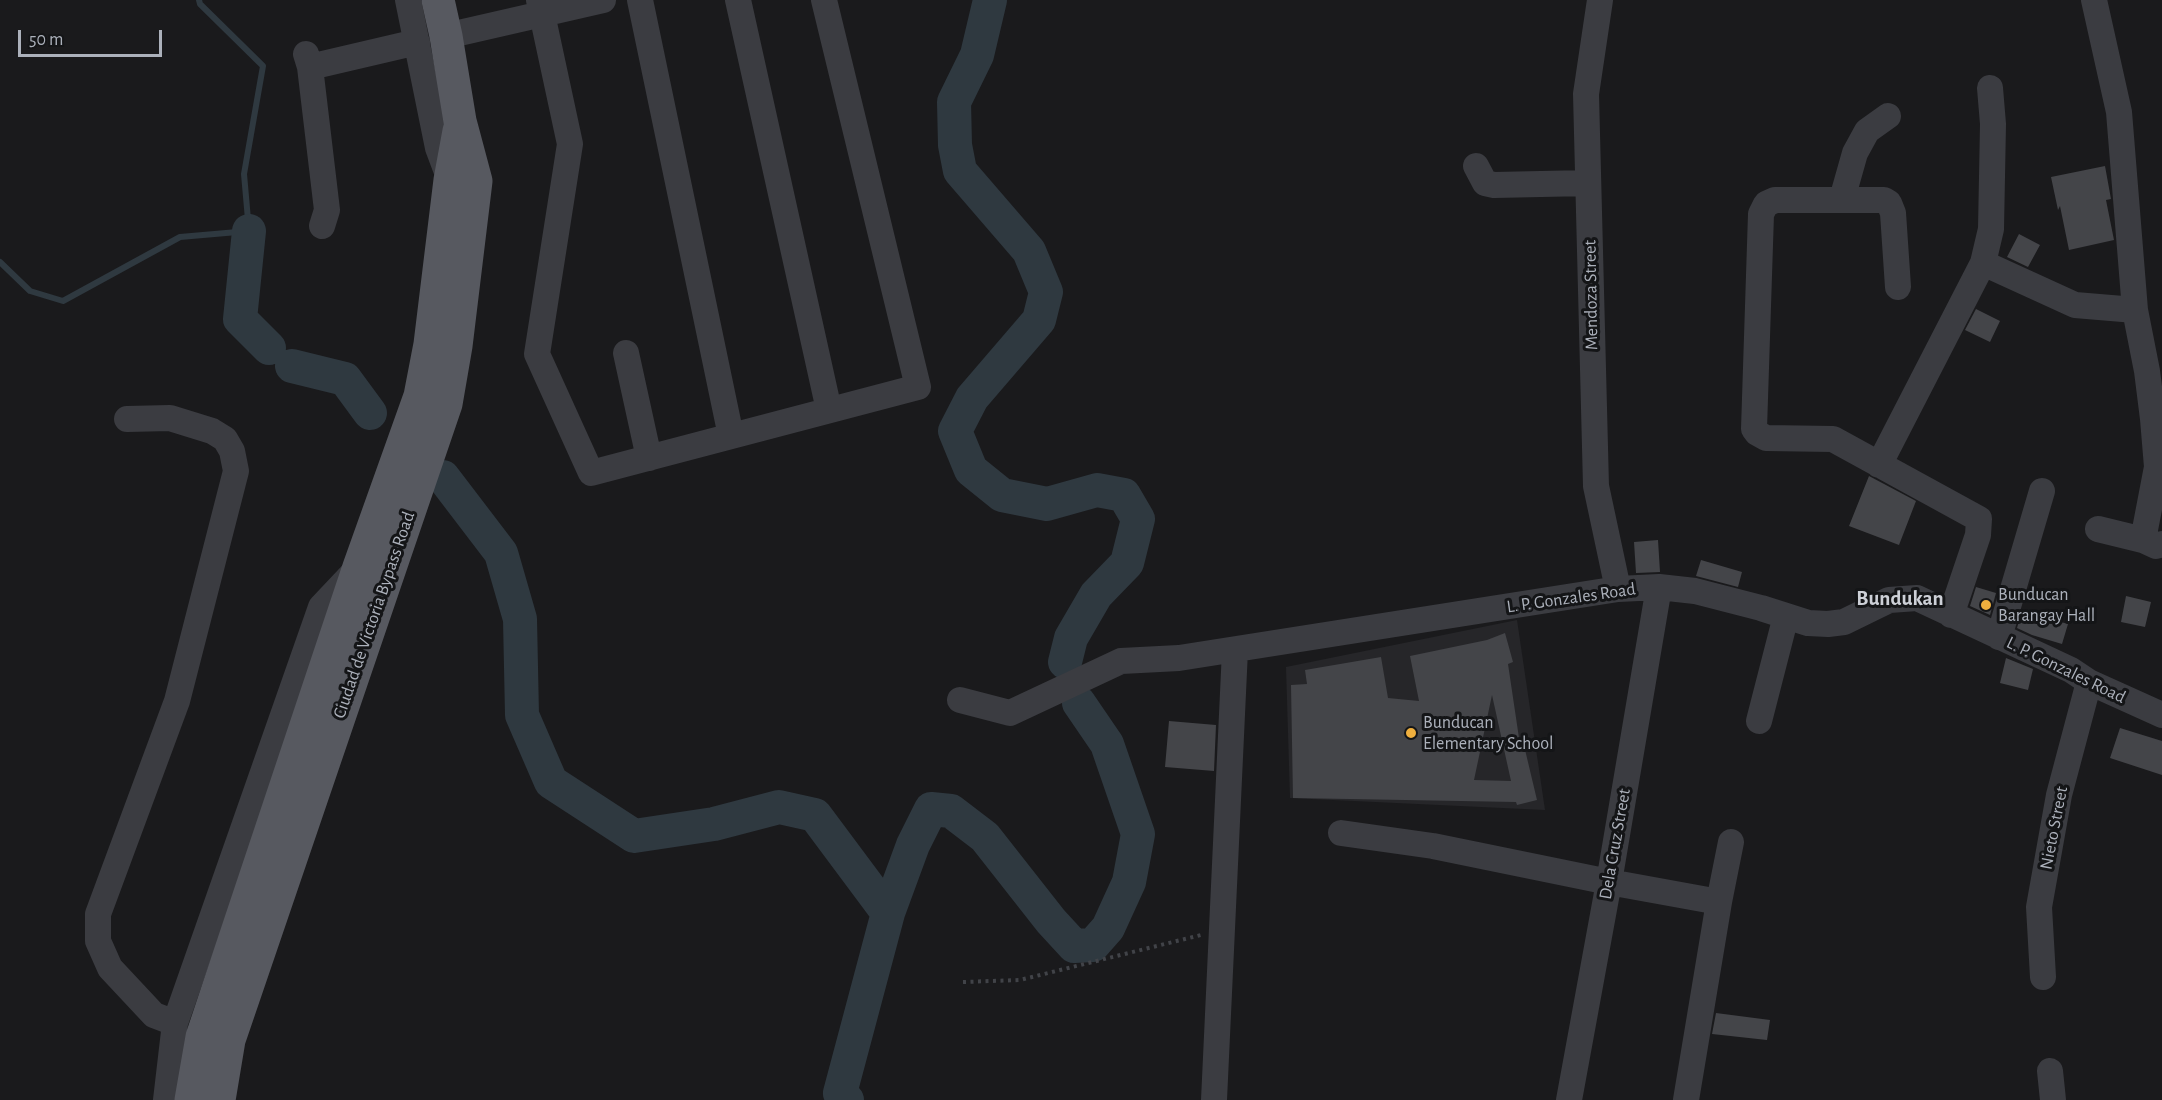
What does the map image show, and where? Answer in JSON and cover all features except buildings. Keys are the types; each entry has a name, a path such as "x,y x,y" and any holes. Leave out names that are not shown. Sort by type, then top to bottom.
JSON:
{"main road":[{"name":"Ciudad de Victoria Bypass Road","path":"219,1100 229,1040 397,502 433,400 456,346 476,181 460,121 432,39 438,0"},
{"name":"Ciudad de Victoria Bypass Road","path":"433,400 430,344 450,180 460,121"},
{"name":"Ciudad de Victoria Bypass Road","path":"191,1100 202,1037 359,567 397,502"}],"street":[{"path":"408,0 432,39 438,147 450,180"},
{"path":"322,226 327,210 308,60 432,39 540,7 603,0"},
{"path":"640,0 731,436"},
{"path":"738,0 830,410"},
{"path":"540,7 570,144 537,354 591,473 918,387 824,0"},
{"name":"Mendoza Street","path":"1600,0 1586,94 1596,486 1618,589"},
{"path":"2094,0 2119,112 2135,310 2147,371 2157,467 2152,542 2098,529"},
{"path":"1879,465 1983,263 1991,229 1993,124 1989,88"},
{"path":"1842,200 1855,153 1868,131 1888,116"},
{"path":"1476,166 1485,183 1494,185 1588,183"},
{"path":"1898,287 1892,208 1884,200 1775,200 1766,204 1763,208 1754,429 1757,434 1766,438 1833,439 1979,519 1978,535 1951,615"},
{"path":"1983,263 2075,305 2135,310"},
{"path":"626,353 649,458"},
{"path":"127,419 170,418 212,431 225,440 232,451 236,471 177,701 98,914 98,941 110,968 154,1015 175,1023"},
{"path":"1999,637 2042,491"},
{"name":"Ciudad de Victoria Bypass Road","path":"166,1100 175,1023 321,607 359,567"},
{"name":"L. P. Gonzales Road","path":"960,700 1010,713 1121,661 1179,658 1618,589 1659,587 1695,591 1808,623 1844,622 1889,600 1917,598 2162,715"},
{"name":"Dela Cruz Street","path":"1569,1100 1659,587"},
{"path":"1759,721 1786,616"},
{"path":"1214,1100 1235,650"},
{"name":"Nieto Street","path":"2043,977 2040,907 2059,795 2090,682"},
{"path":"1341,833 1433,846 1719,902"},
{"path":"1686,1100 1731,842"},
{"path":"2050,1071 2054,1100"}],"path":[{"path":"963,982 1020,980 1222,930"}],"shaded area":[{"name":"Bunducan Elementary School","path":"1517,620 1545,810 1290,798 1286,667"}],"waterway":[{"path":"0,262 30,291 63,301 180,237 249,231 244,174 263,66 200,4 199,0"},
{"path":"990,0 977,55 954,102 955,145 960,171 1029,251 1046,292 1039,320 972,398 955,431 971,470 1002,495 1047,504 1097,490 1124,495 1138,519 1127,563 1096,595 1071,638 1065,662"},
{"path":"249,231 240,319 269,348"},
{"path":"292,366 345,379 370,413"},
{"path":"443,477 501,553 520,619 522,715 551,782 634,836 714,824 779,807 815,815 888,913"},
{"path":"847,1100 840,1093 888,913 913,845 931,809 951,811 985,837 1051,921 1074,946 1093,945 1108,928 1129,882 1138,834 1107,744 1079,703"}],"place":[{"name":"Bunducan Barangay Hall","path":"1986,605"},
{"name":"Bunducan Elementary School","path":"1411,733"}],"district":[{"name":"Bundukan","path":"1900,599"}]}
